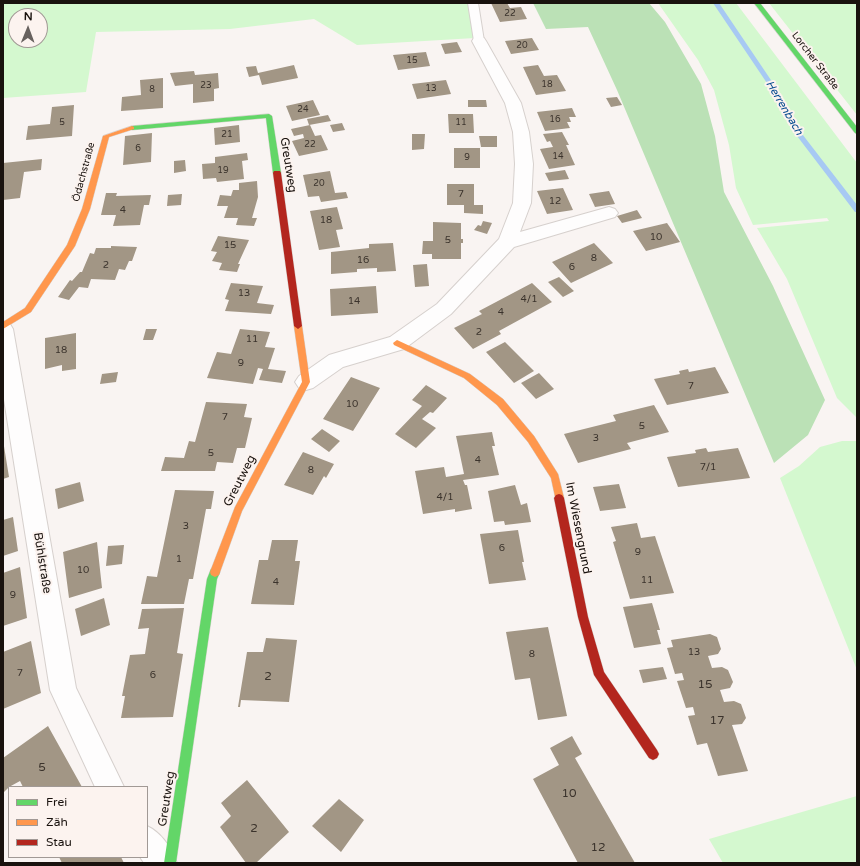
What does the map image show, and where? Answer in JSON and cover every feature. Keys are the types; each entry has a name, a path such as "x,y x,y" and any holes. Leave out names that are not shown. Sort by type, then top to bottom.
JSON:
{"street":[{"name":"Lorcher Straße","path":"757,3 857,132"},
{"path":"306,382 336,361 397,342 444,310 507,242 522,203 524,164 522,132 513,102 479,41"},
{"name":"Ödachstraße","path":"3,328 28,310 71,246 86,209 106,136 138,126 269,116"},
{"name":"Greutweg","path":"170,863 212,579 238,510 306,382 269,116"},
{"path":"507,242 609,213"},
{"name":"Bühlstraße","path":"3,328 63,690 110,786"},
{"name":"Im Wiesengrund","path":"397,342 467,376 500,402 531,439 551,470 555,477 583,617 599,675 653,754"},
{"path":"148,842 162,863"}],"lane":[{"path":"473,3 479,41"}],"green space":[{"path":"3,3 469,3 475,38 357,45 314,19 230,29 96,32 86,92 3,98"},
{"path":"533,3 649,3 665,22 701,84 715,136 724,192 773,286 825,400 808,435 774,463 617,90 588,27 546,29"},
{"path":"658,3 736,3 857,163 857,418 837,398 787,279 757,228 829,221 827,218 753,225 736,188 729,145 714,90 698,60"},
{"path":"769,3 857,3 857,115"},
{"path":"842,441 857,441 857,670 780,478 799,466 820,447"},
{"path":"857,796 857,863 723,863 709,839"}],"building":[{"path":"491,3 507,3 510,8 521,7 527,19 500,22"},
{"path":"532,38 539,50 511,54 505,41"},
{"path":"457,42 462,52 445,54 441,44"},
{"path":"426,52 430,66 398,70 393,55"},
{"path":"294,65 298,78 262,85 259,75 249,77 246,67 256,66 258,73"},
{"path":"538,65 544,76 557,75 566,91 536,95 523,67"},
{"path":"194,71 195,75 218,73 219,88 214,89 214,101 193,103 193,84 175,86 170,73"},
{"path":"163,78 163,108 121,111 122,97 141,95 140,80"},
{"path":"446,80 451,94 417,99 412,84"},
{"path":"617,97 622,105 611,107 606,98"},
{"path":"313,100 320,115 292,121 286,106"},
{"path":"468,100 486,100 487,107 468,107"},
{"path":"74,105 72,136 26,140 28,126 50,124 52,107"},
{"path":"572,108 576,117 569,117 571,122 567,122 570,128 545,131 537,112"},
{"path":"448,114 473,114 474,133 449,133"},
{"path":"328,115 331,121 309,125 307,119"},
{"path":"342,123 345,130 333,132 330,125"},
{"path":"239,125 240,142 215,145 214,128"},
{"path":"310,125 315,136 321,135 328,150 299,156 292,141 304,138 303,134 294,136 291,129"},
{"path":"562,132 569,145 566,145 575,165 549,169 540,149 553,147 550,141 547,142 543,134"},
{"path":"152,133 151,162 123,165 125,136"},
{"path":"412,134 425,134 424,149 412,150"},
{"path":"479,136 497,136 497,147 481,147"},
{"path":"454,148 480,148 480,168 454,168"},
{"path":"247,153 248,160 242,161 244,179 217,182 216,178 203,179 202,164 215,163 215,157"},
{"path":"42,159 41,170 24,172 20,198 3,200 3,163"},
{"path":"185,160 186,171 174,173 174,161"},
{"path":"565,170 569,179 549,181 545,173"},
{"path":"330,171 335,193 346,192 348,198 321,202 319,196 308,197 303,175"},
{"path":"257,181 258,197 252,218 257,218 254,226 236,225 238,218 224,218 228,206 217,206 220,195 231,196 233,190 239,190 239,183"},
{"path":"447,184 474,184 474,205 483,205 483,214 464,213 464,205 447,205"},
{"path":"563,188 573,210 547,214 537,191"},
{"path":"609,191 615,204 595,207 589,194"},
{"path":"106,193 117,193 116,196 151,195 149,205 144,205 140,225 113,226 116,215 101,215"},
{"path":"182,194 181,205 167,206 168,195"},
{"path":"337,207 343,229 336,230 340,247 319,250 310,211"},
{"path":"637,210 642,218 622,223 617,216"},
{"path":"483,221 492,223 487,234 474,230 478,225 481,226"},
{"path":"433,222 461,223 461,239 463,239 463,243 461,243 461,259 432,259 432,254 422,254 423,241 433,241"},
{"path":"667,223 680,242 646,251 633,231"},
{"path":"218,236 249,240 238,264 240,264 237,272 219,270 222,263 212,261 217,252 211,251"},
{"path":"393,243 396,271 377,272 377,268 357,269 357,272 331,274 331,252 369,248 369,244"},
{"path":"594,243 613,263 571,283 552,262"},
{"path":"111,246 137,247 132,261 129,261 125,270 119,269 115,280 91,279 88,288 79,287 69,300 58,297 70,280 72,281 80,272 82,272 90,253 94,254 96,248 111,248"},
{"path":"427,264 429,286 415,287 413,265"},
{"path":"559,277 574,291 563,297 548,282"},
{"path":"231,283 263,286 257,303 274,305 271,314 225,311 229,300 225,299"},
{"path":"532,283 552,302 499,331 501,334 473,349 454,328 482,314 479,311"},
{"path":"376,286 378,313 331,316 330,289"},
{"path":"146,329 157,329 153,340 143,340"},
{"path":"240,329 270,332 265,347 275,348 268,369 286,371 282,383 259,380 263,369 258,368 253,384 207,378 217,352 231,354"},
{"path":"76,333 76,369 62,371 62,365 45,369 45,338"},
{"path":"505,342 534,371 514,383 486,352"},
{"path":"715,367 729,393 667,405 654,379 680,374 679,371 688,369 689,372"},
{"path":"118,372 116,382 100,384 102,374"},
{"path":"539,373 554,389 536,399 521,383"},
{"path":"351,377 380,388 353,431 323,419"},
{"path":"426,385 447,398 433,413 430,412 422,419 436,428 416,448 395,434 422,406 412,400"},
{"path":"206,402 247,404 244,417 252,418 245,448 237,448 233,463 217,462 215,471 161,471 165,457 184,458 189,441 195,442"},
{"path":"654,405 669,432 627,443 631,449 578,463 564,434 616,421 613,415"},
{"path":"322,429 340,441 329,452 311,439"},
{"path":"492,432 495,446 492,446 499,475 463,480 465,485 467,485 472,509 455,512 455,509 423,514 415,471 444,467 446,477 464,474 456,436"},
{"path":"3,440 9,477 3,479"},
{"path":"706,448 708,452 738,448 750,478 678,487 667,457 696,453 695,450"},
{"path":"303,452 334,464 326,478 324,476 313,495 284,485"},
{"path":"80,482 84,501 58,509 55,489"},
{"path":"619,484 626,508 600,511 593,487"},
{"path":"515,485 521,505 527,503 531,522 505,525 504,521 494,522 488,491"},
{"path":"175,490 214,491 211,509 206,509 193,579 189,579 184,604 141,604 147,576 157,577"},
{"path":"13,517 18,551 3,556 3,520"},
{"path":"637,523 641,538 655,536 674,593 630,599 613,542 616,541 611,527"},
{"path":"518,530 526,580 489,584 480,534"},
{"path":"272,540 298,540 295,561 300,561 294,605 251,604 259,560 268,560"},
{"path":"97,542 102,588 69,598 63,552"},
{"path":"124,545 122,564 106,566 108,546"},
{"path":"20,567 27,618 3,626 3,573"},
{"path":"104,598 110,625 81,636 75,609"},
{"path":"652,603 660,630 657,630 661,644 634,648 623,607"},
{"path":"184,608 177,653 183,654 173,717 121,718 125,696 122,696 130,655 145,654 149,628 138,629 142,609"},
{"path":"548,627 567,716 538,720 530,678 515,680 506,632"},
{"path":"710,634 717,637 721,649 718,654 708,656 712,668 722,667 728,670 733,682 730,688 720,690 724,702 734,701 741,704 746,718 742,724 732,725 748,771 718,776 707,743 697,745 688,716 695,715 693,707 686,708 677,681 684,680 682,673 675,674 667,648 673,647 671,640"},
{"path":"266,638 297,640 289,702 241,700 240,707 238,707 247,652 263,652"},
{"path":"31,641 41,693 3,709 3,652"},
{"path":"663,667 667,679 643,683 639,670"},
{"path":"48,726 81,786 22,786 20,781 8,786 3,793 3,758"},
{"path":"572,736 582,754 575,758 635,863 578,863 533,779 559,765 550,748"},
{"path":"247,780 289,832 256,863 246,863 220,827 231,816 221,803"},
{"path":"339,799 364,820 341,852 312,826"},
{"path":"60,858 122,858 124,863 62,863"}],"waterway":[{"name":"Herrenbach","path":"716,3 776,92 796,131 857,210"}],"traffic: fast":[{"path":"757,3 857,132"},
{"path":"132,128 269,116 277,173"},
{"path":"170,863 212,579 215,572"}],"traffic: slow":[{"path":"3,326 28,310 71,246 86,209 106,136 132,128"},
{"path":"215,572 238,510 306,382 298,326"},
{"path":"397,343 467,376 500,402 531,439 555,477 559,498"}],"traffic: jam":[{"path":"277,173 298,326"},
{"path":"559,498 583,617 599,675 653,754"}]}
